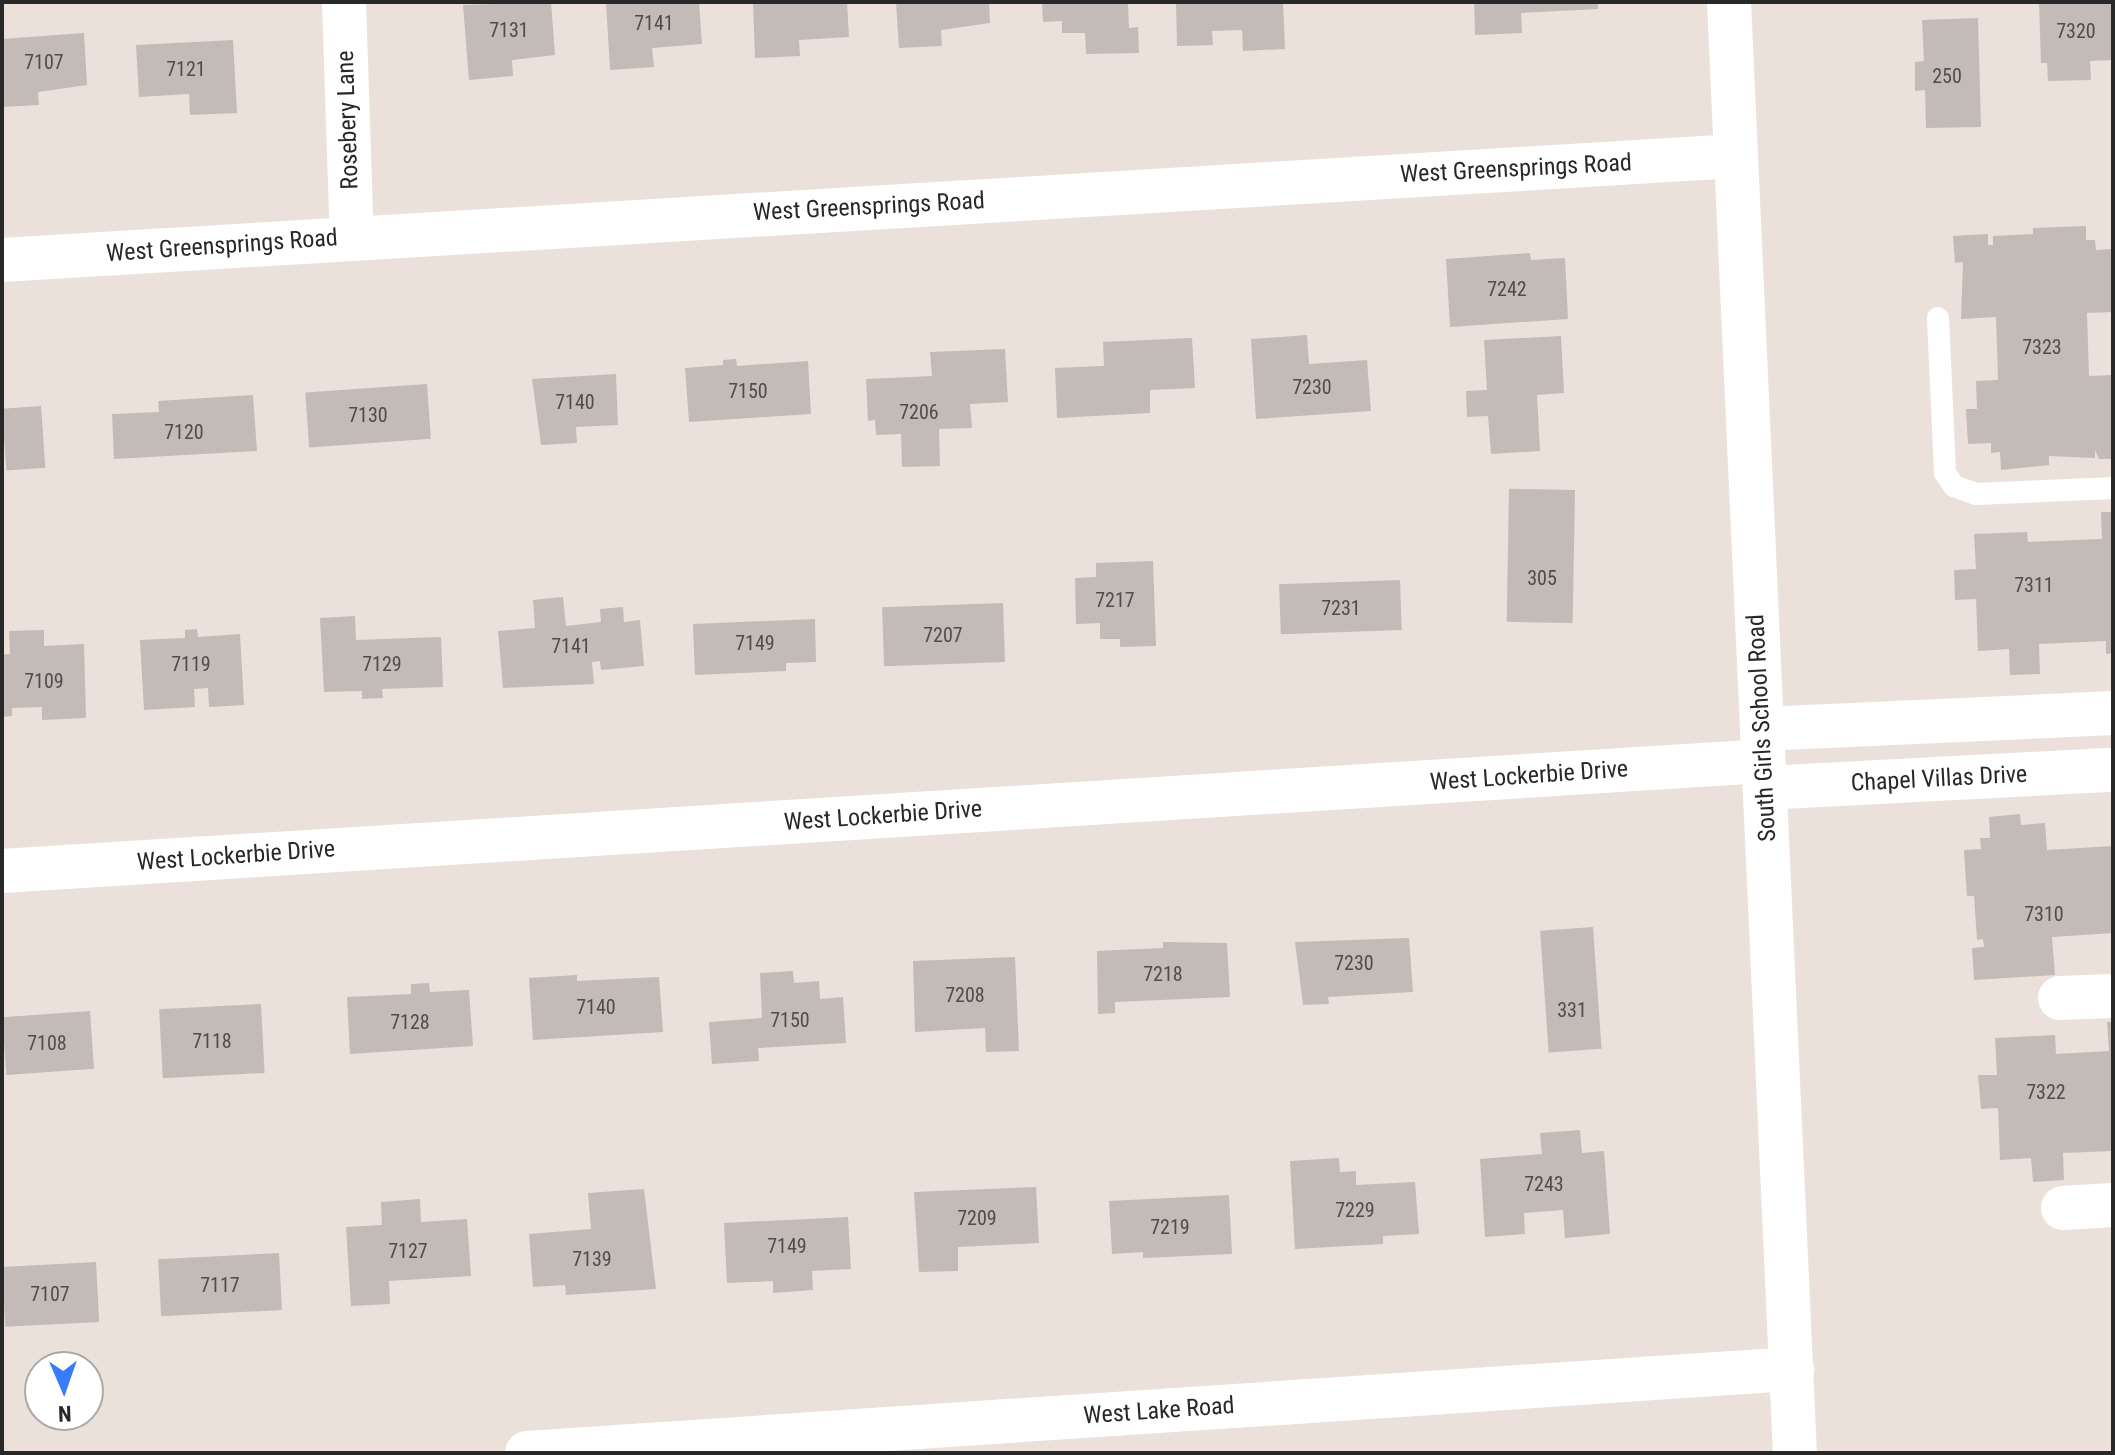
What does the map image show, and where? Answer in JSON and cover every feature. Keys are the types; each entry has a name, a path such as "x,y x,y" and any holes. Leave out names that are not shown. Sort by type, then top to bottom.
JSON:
{"street":[{"name":"Rosebery Lane","path":"344,2 352,237"},
{"name":"South Girls School Road","path":"1729,2 1795,1453"},
{"name":"West Greensprings Road","path":"2,260 1736,156"},
{"path":"1763,759 2113,713"},
{"name":"Chapel Villas Drive","path":"1763,759 2113,770"},
{"name":"West Lockerbie Drive","path":"2,871 1763,759"},
{"path":"2060,998 2113,996"},
{"path":"2063,1208 2113,1205"},
{"name":"West Lake Road","path":"527,1453 1792,1369"}],"lane":[{"path":"1938,318 1945,473 1954,486 1976,494 2113,488"}],"building":[{"path":"551,2 555,55 512,60 513,76 469,80 463,5"},
{"path":"606,2 699,2 702,44 652,48 654,67 610,70"},
{"path":"753,2 847,2 849,37 799,40 800,56 755,58"},
{"path":"896,2 989,2 990,23 941,30 942,46 899,48"},
{"path":"1042,2 1128,2 1129,28 1138,27 1139,53 1086,54 1085,33 1062,33 1062,21 1043,22"},
{"path":"1176,2 1283,2 1285,49 1243,51 1242,30 1212,31 1213,45 1177,46"},
{"path":"1474,2 1598,2 1598,9 1521,13 1522,33 1475,35"},
{"path":"2039,2 2113,2 2113,60 2090,61 2091,80 2048,81 2047,63 2041,63"},
{"path":"1978,18 1981,127 1926,128 1925,90 1915,91 1915,62 1924,61 1922,20"},
{"path":"84,33 87,85 38,92 39,105 2,107 2,39"},
{"path":"233,40 237,113 190,115 189,94 139,97 136,45"},
{"path":"2086,226 2086,240 2095,240 2096,250 2113,249 2112,312 2087,313 2089,376 2113,375 2113,459 2099,459 2095,450 2095,458 2049,456 2049,465 2001,470 2000,452 1991,453 1991,443 1968,444 1966,409 1977,409 1976,381 1998,380 1996,317 1961,319 1963,262 1955,263 1953,236 1988,234 1988,245 1993,245 1993,236 2033,234 2033,228"},
{"path":"1530,253 1531,260 1565,258 1568,319 1450,327 1446,259"},
{"path":"1307,335 1309,364 1367,360 1371,411 1256,419 1251,339"},
{"path":"1561,336 1564,393 1537,395 1540,451 1491,454 1488,416 1467,417 1466,391 1487,390 1484,340"},
{"path":"1192,338 1195,388 1150,390 1150,413 1057,418 1055,368 1104,366 1103,342"},
{"path":"1005,349 1008,402 970,404 972,428 939,429 940,466 902,467 901,434 876,435 875,420 868,421 866,379 932,376 930,352"},
{"path":"736,359 737,366 808,361 811,414 689,422 685,368 723,365 723,360"},
{"path":"616,374 618,425 576,427 577,443 541,445 532,379"},
{"path":"427,384 431,439 309,447 305,393"},
{"path":"253,395 257,451 114,459 112,414 159,412 158,401"},
{"path":"41,406 45,468 6,471 2,409"},
{"path":"1509,489 1575,490 1573,623 1507,622"},
{"path":"2101,512 2113,512 2113,653 2106,654 2106,641 2039,644 2040,674 2010,675 2009,649 1978,651 1976,599 1955,600 1954,570 1976,569 1974,534 2027,532 2028,542 2102,539"},
{"path":"1153,561 1156,646 1120,647 1120,639 1100,639 1100,623 1076,624 1075,578 1096,577 1096,563"},
{"path":"1400,580 1402,630 1281,634 1279,584"},
{"path":"563,597 566,626 601,622 600,609 623,607 624,622 640,620 644,666 601,670 600,661 592,662 594,684 503,688 498,631 535,628 533,600"},
{"path":"1003,603 1005,662 884,666 882,607"},
{"path":"355,616 356,640 441,637 443,687 382,689 383,698 362,699 362,691 324,692 320,618"},
{"path":"815,619 816,662 786,663 786,671 695,675 693,624"},
{"path":"197,629 198,637 240,634 244,705 209,707 208,688 194,689 195,707 144,710 140,640 185,638 185,630"},
{"path":"44,630 44,646 84,644 86,718 42,720 42,707 12,708 12,716 2,717 2,655 10,654 9,631"},
{"path":"2020,814 2021,825 2045,823 2047,850 2113,846 2113,933 2052,937 2055,975 1974,980 1972,948 1984,947 1983,939 1977,940 1974,896 1967,896 1964,850 1981,849 1980,838 1990,838 1989,817"},
{"path":"1593,927 1602,1049 1549,1052 1540,931"},
{"path":"1409,938 1413,992 1328,997 1329,1004 1303,1005 1295,942"},
{"path":"1163,942 1227,943 1230,997 1115,1002 1115,1013 1098,1014 1097,951 1163,948"},
{"path":"1015,957 1019,1051 986,1052 985,1028 915,1032 913,961"},
{"path":"793,971 794,983 819,981 820,999 843,997 846,1043 758,1048 759,1061 712,1064 709,1022 762,1018 760,973"},
{"path":"577,975 577,981 659,977 663,1032 533,1040 529,978"},
{"path":"429,983 430,992 469,990 473,1046 350,1054 347,997 411,994 411,984"},
{"path":"261,1004 265,1073 163,1078 159,1009"},
{"path":"90,1011 94,1069 6,1075 2,1017"},
{"path":"2107,1022 2113,1022 2113,1151 2063,1153 2064,1180 2033,1182 2031,1158 2000,1160 1998,1108 1981,1109 1978,1075 1997,1075 1995,1038 2055,1035 2056,1054 2109,1051"},
{"path":"1580,1130 1582,1153 1604,1151 1610,1234 1565,1238 1563,1210 1524,1213 1525,1234 1485,1237 1480,1159 1542,1154 1540,1133"},
{"path":"1339,1158 1340,1172 1356,1171 1356,1185 1415,1182 1419,1234 1383,1236 1383,1244 1295,1249 1290,1161"},
{"path":"1036,1187 1039,1243 958,1247 958,1271 919,1272 914,1192"},
{"path":"644,1189 656,1289 566,1295 565,1285 533,1287 529,1234 591,1229 588,1193"},
{"path":"1229,1195 1232,1254 1143,1258 1143,1252 1112,1254 1109,1201"},
{"path":"420,1199 421,1222 467,1219 471,1276 389,1281 390,1304 351,1306 346,1227 382,1225 381,1202"},
{"path":"848,1217 851,1269 812,1271 813,1290 773,1293 773,1281 727,1283 724,1223"},
{"path":"279,1253 282,1310 161,1316 158,1259"},
{"path":"96,1262 99,1322 5,1327 2,1267"}]}
